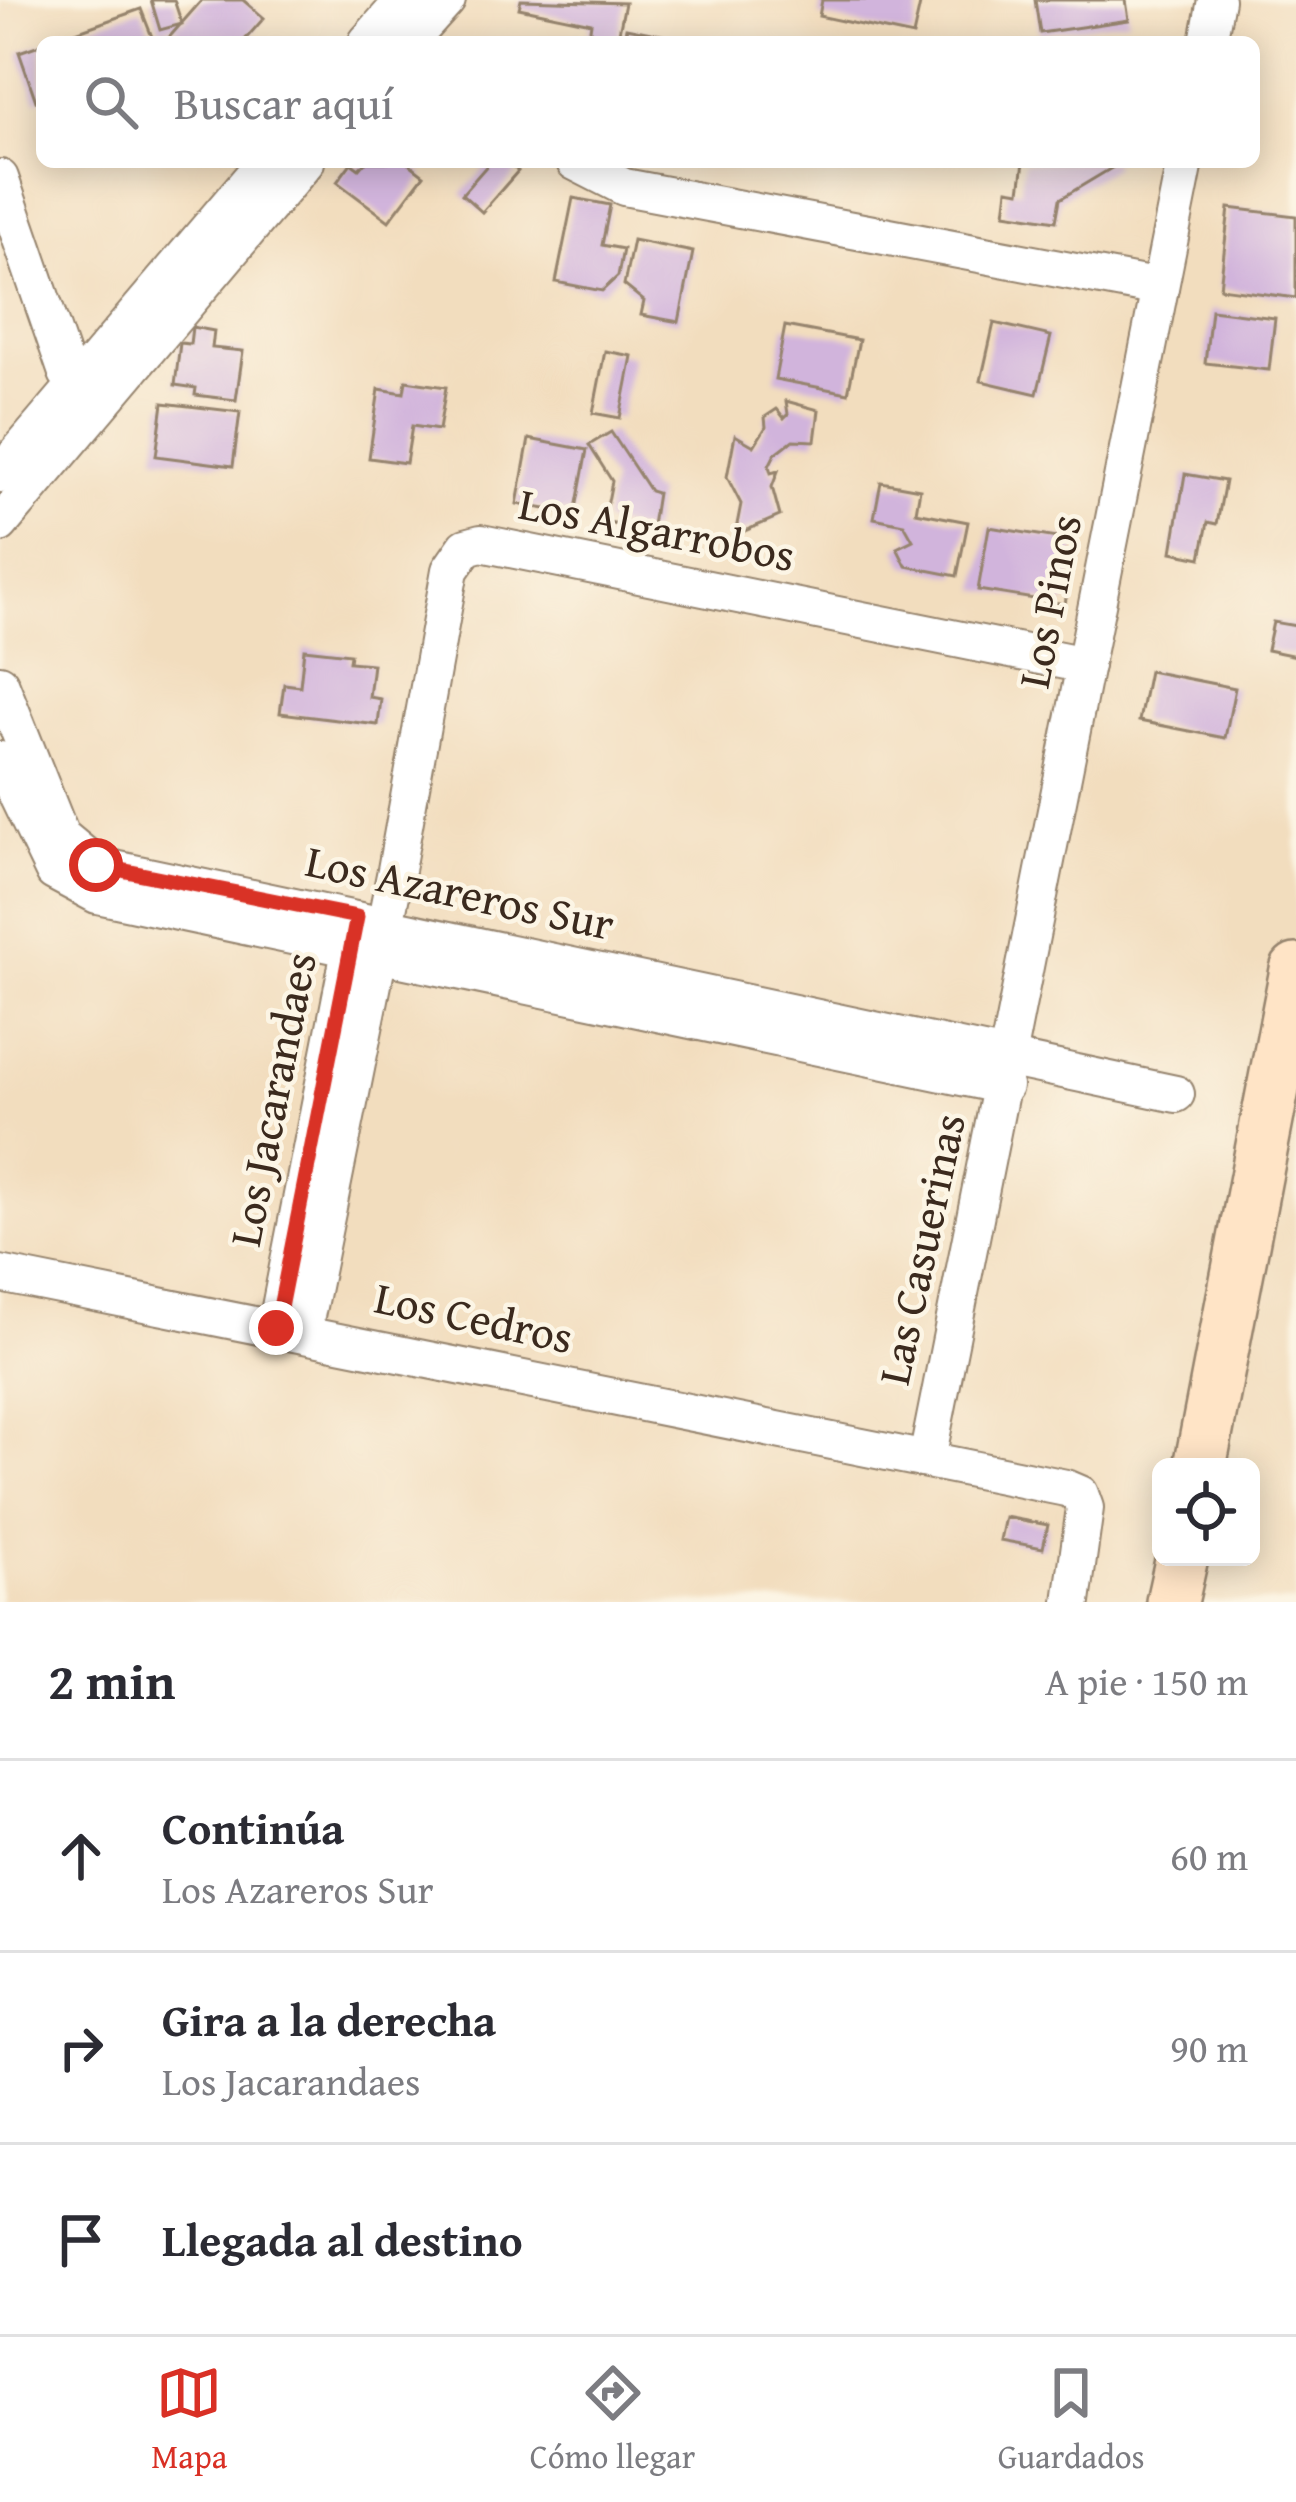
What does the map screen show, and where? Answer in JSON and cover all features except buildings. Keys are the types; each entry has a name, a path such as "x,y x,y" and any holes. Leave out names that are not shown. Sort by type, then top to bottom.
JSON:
{"main road":[{"path":"1202,1458 1296,970"},
{"path":"1172,1602 1180,1566"}],"street":[{"path":"389,25 447,0"},
{"path":"1209,36 1216,0"},
{"path":"0,524 88,396 261,168"},
{"path":"0,474 88,396 300,168"},
{"path":"587,168 624,187 1160,288"},
{"name":"Los Pinos","path":"1006,1072 1184,168"},
{"path":"0,178 88,396"},
{"name":"Los Algarrobos","path":"396,870 450,570 466,547 481,543 1085,665"},
{"name":"Los Azareros Sur","path":"0,683 62,836 80,856 96,865 366,936"},
{"name":"Los Azareros Sur","path":"0,760 41,854 54,872 76,887 366,936 1006,1072 1176,1094"},
{"name":"Los Jacarandaes","path":"290,1329 366,936 396,870"},
{"name":"Las Casuerinas","path":"927,1460 1006,1072"},
{"name":"Los Cedros","path":"0,1274 290,1329 1080,1494 1085,1508 1072,1602"}],"route":[{"path":"96,865 357,917 276,1328"}]}
